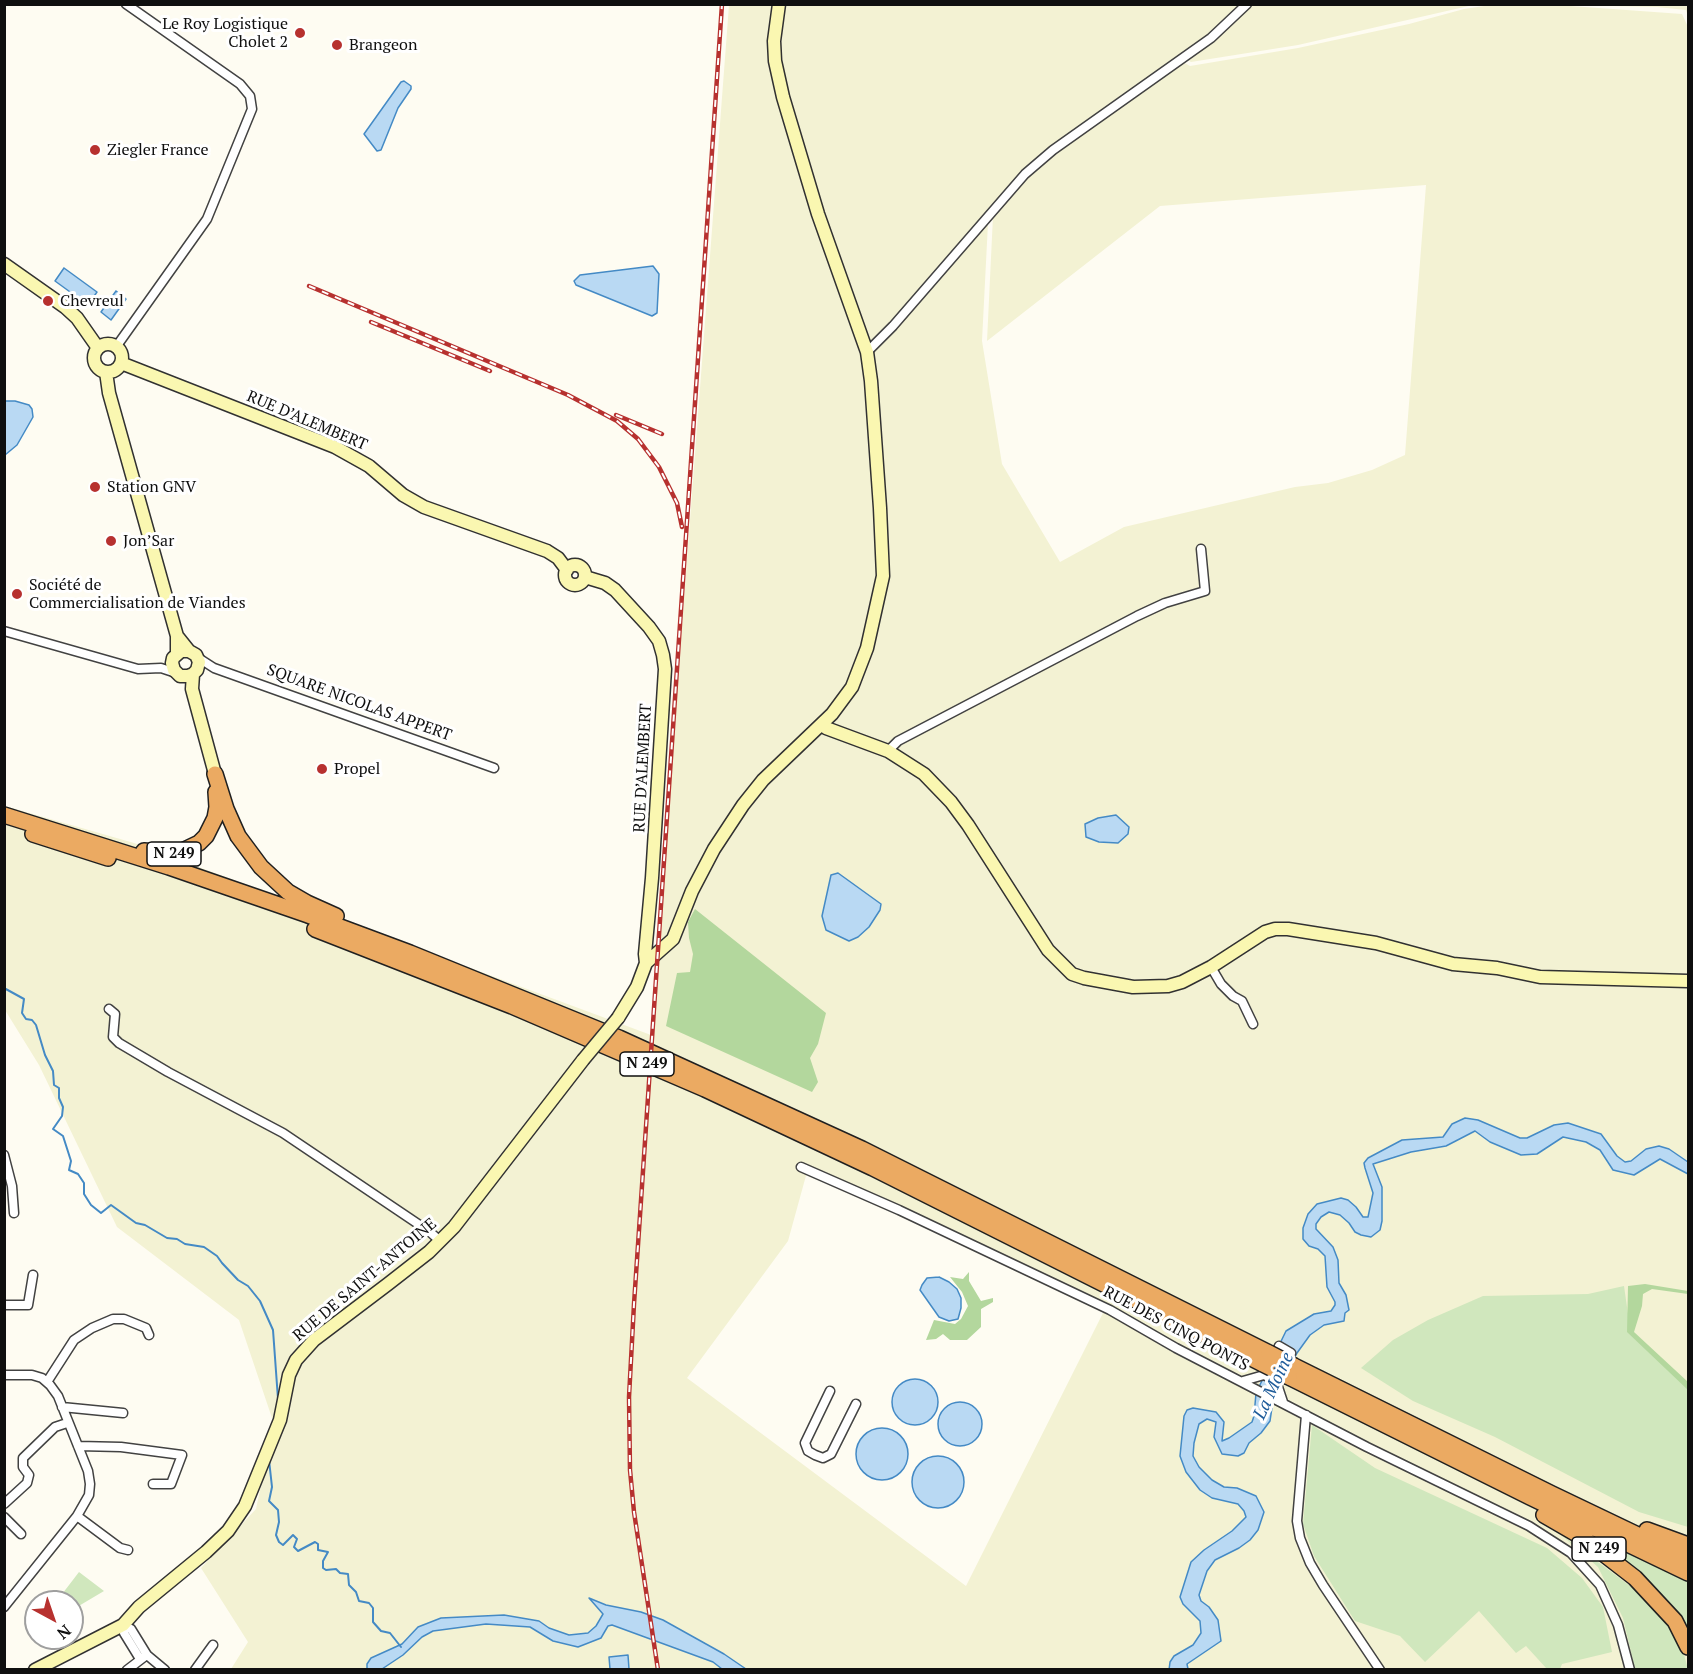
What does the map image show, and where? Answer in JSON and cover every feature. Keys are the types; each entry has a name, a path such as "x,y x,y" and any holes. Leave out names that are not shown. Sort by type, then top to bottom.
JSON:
{"highway":[{"name":"N 249","path":"75,836 84,834 163,854 183,852 199,843 211,828 217,807 215,774"},
{"name":"N 249","path":"215,774 226,809 238,836 248,853 271,878 307,903 402,944 410,952"},
{"name":"N 249","path":"4,815 75,836 410,952 619,1038 797,1118 919,1178 1269,1360"},
{"name":"N 249","path":"4,826 153,873 313,928 470,989 635,1058 847,1155 1287,1369 1689,1559"},
{"name":"N 249","path":"1287,1369 1488,1477 1689,1573"},
{"name":"N 249","path":"1488,1477 1493,1486 1582,1537 1635,1578 1675,1621 1689,1647"},
{"name":"N 249","path":"1536,1486 1545,1486 1629,1523 1689,1545"}],"street":[{"path":"116,347 207,219 252,109 250,96 240,84 126,4"},
{"path":"646,963 673,939 692,891 714,849 743,805 763,780 822,724 852,687 861,667 883,576 884,556 867,352 818,214 781,88 775,61 774,41 779,4"},
{"path":"867,352 893,326 1025,174 1053,150 1211,38 1247,4"},
{"path":"4,264 65,307 77,318 98,348"},
{"path":"107,344 116,347 121,354 121,363 115,370 106,372 99,369 94,363 94,355 98,348 107,344"},
{"name":"RUE D’ALEMBERT","path":"121,363 335,447 369,466 404,495 424,507 547,551 558,558 567,570 565,576 570,583 579,584 585,577 605,582 649,627 659,641 665,669 646,963"},
{"path":"4,631 138,669 161,668 187,674 199,666 184,655 177,636 109,393 106,372"},
{"path":"888,751 898,741 1137,616 1165,603 1205,591 1201,549"},
{"path":"161,668 184,655"},
{"path":"184,655 172,666 187,674 215,774"},
{"name":"SQUARE NICOLAS APPERT","path":"184,655 214,668 494,768"},
{"name":"SQUARE NICOLAS APPERT","path":"187,674 214,668"},
{"path":"822,724 826,728 888,751 924,774 951,802 987,852 1048,950 1072,974 1084,978 1133,987 1168,986 1182,982 1211,967 1256,936 1275,929 1288,929 1376,943 1453,964 1497,968 1540,977 1689,981"},
{"name":"RUE DE SAINT-ANTOINE","path":"35,1670 123,1625 148,1599 220,1540 245,1506 280,1420 289,1375 296,1360 305,1348 388,1284 440,1241 460,1220 583,1059 618,1018 637,987 646,963"},
{"path":"1211,967 1221,984 1242,1001 1253,1024"},
{"path":"109,1009 115,1014 113,1037 119,1043 168,1072 283,1133 440,1241"},
{"path":"4,1155 14,1213"},
{"name":"RUE DES CINQ PONTS","path":"801,1167 899,1210 1101,1305 1176,1348 1529,1526 1571,1552 1600,1585 1621,1633 1630,1670"},
{"path":"4,1305 28,1305 33,1275"},
{"path":"47,1382 74,1340 92,1328 113,1319 124,1319 146,1328 149,1335"},
{"path":"1240,1380 1269,1360 1287,1369 1286,1404"},
{"path":"4,1375 32,1375 47,1382 58,1396 88,1471 90,1484 89,1495 77,1516 4,1607"},
{"path":"830,1391 805,1443 805,1448 815,1455 823,1458 831,1454 856,1404"},
{"path":"62,1407 123,1413"},
{"path":"1306,1415 1297,1510 1300,1538 1310,1563 1323,1585 1380,1670"},
{"path":"4,1504 27,1483 29,1475 23,1467 23,1458 55,1427 68,1423"},
{"path":"78,1446 121,1447 182,1455 171,1484 153,1484"},
{"path":"77,1516 120,1548 128,1550"},
{"path":"4,1517 21,1534"},
{"path":"123,1625 131,1629 143,1657 165,1670"},
{"path":"195,1670 213,1645"},
{"path":"127,1670 143,1657"}],"green space":[{"path":"1543,4 1682,14 1688,27 1688,1669 231,1669 248,1642 201,1568 256,1509 274,1424 239,1320 117,1227 39,1065 5,1010 5,806 134,843 651,1035 729,5 1473,5 1298,45 1191,62 1186,59 1051,148 891,323 869,344 846,284 778,67 770,66 864,359 988,223 982,341 1002,464 1060,562 1124,527 1295,487 1328,483 1372,470 1405,455 1426,185 1160,206 987,341 993,216 1028,176 1055,152 1183,62 1190,66 1298,48 1409,24 1464,9 1491,5","holes":["807,1172 1104,1311 966,1586 687,1378 788,1241"]},
{"path":"1567,5 1688,5 1688,16 1686,10 1657,7"},
{"path":"695,909 826,1013 818,1044 810,1058 818,1082 812,1092 666,1026 677,973 690,972 693,954 688,922"},
{"path":"969,1272 969,1281 981,1301 993,1298 993,1302 981,1309 981,1327 967,1340 950,1340 943,1334 936,1339 926,1340 934,1320 955,1324 961,1319 968,1306 962,1292 950,1277 963,1279"},
{"path":"1645,1284 1688,1291 1688,1294 1652,1289 1643,1294 1634,1332 1688,1382 1688,1390 1627,1332 1628,1286"},
{"path":"1624,1286 1631,1335 1688,1388 1688,1527 1639,1512 1495,1437 1413,1401 1361,1368 1393,1340 1428,1320 1483,1296 1588,1294"},
{"path":"1312,1425 1375,1468 1547,1548 1582,1578 1603,1607 1612,1652 1562,1664 1560,1669 1547,1669 1526,1646 1516,1653 1479,1611 1425,1662 1400,1636 1355,1621 1314,1556 1303,1524"},
{"path":"1559,1533 1653,1603 1678,1633 1688,1669 1635,1669 1623,1618 1598,1567"},
{"path":"1588,1533 1688,1578 1688,1635"},
{"path":"79,1572 104,1591 84,1603 84,1590 65,1590"}],"water":[{"path":"404,81 411,86 411,89 398,108 381,150 377,151 364,134"},
{"path":"653,266 659,274 657,313 652,316 576,285 574,281 580,275"},
{"path":"64,268 97,292 88,305 55,281"},
{"path":"116,291 126,299 111,320 101,312"},
{"path":"5,401 29,405 33,417 17,445 5,455"},
{"path":"1116,815 1129,827 1128,834 1118,843 1099,842 1086,837 1085,824 1098,818"},
{"path":"838,873 881,904 880,910 869,927 858,937 849,941 826,930 822,916 831,875"},
{"name":"La Moine","path":"1465,1118 1478,1120 1520,1138 1527,1138 1554,1125 1568,1123 1601,1134 1617,1156 1625,1162 1631,1161 1646,1149 1659,1146 1669,1149 1688,1162 1688,1174 1660,1159 1634,1175 1613,1170 1600,1150 1586,1142 1563,1137 1537,1154 1521,1155 1490,1142 1475,1131 1446,1146 1411,1152 1373,1164 1382,1187 1380,1230 1371,1237 1361,1235 1355,1232 1340,1215 1329,1212 1316,1224 1316,1229 1333,1247 1338,1260 1339,1283 1346,1295 1349,1310 1345,1313 1344,1321 1324,1325 1310,1335 1297,1353 1273,1401 1270,1421 1249,1443 1244,1453 1238,1456 1222,1454 1214,1437 1216,1422 1207,1419 1199,1424 1193,1456 1199,1467 1212,1480 1224,1487 1237,1488 1256,1496 1264,1512 1258,1530 1250,1540 1215,1560 1207,1571 1199,1595 1201,1601 1209,1607 1218,1620 1221,1641 1187,1664 1188,1669 1169,1670 1174,1656 1193,1645 1201,1633 1200,1621 1183,1604 1180,1597 1191,1562 1232,1531 1246,1517 1238,1504 1212,1498 1200,1490 1186,1472 1180,1456 1184,1416 1187,1410 1193,1408 1216,1412 1224,1422 1222,1441 1252,1422 1256,1393 1286,1331 1314,1314 1331,1311 1335,1305 1327,1287 1325,1256 1318,1249 1309,1246 1303,1239 1303,1228 1308,1214 1317,1204 1341,1198 1348,1200 1363,1217 1368,1217 1373,1193 1364,1163 1368,1158 1402,1140 1443,1137 1452,1124"},
{"path":"939,1277 957,1289 961,1298 958,1319 949,1321 939,1317 920,1290 927,1278"},
{"path":"915,1379 931,1386 938,1402 931,1418 915,1425 899,1418 892,1402 899,1386"},
{"path":"960,1402 969,1403 976,1408 981,1415 981,1433 976,1440 969,1445 960,1446 951,1445 944,1440 939,1433 938,1424 939,1415 944,1408 951,1403"},
{"path":"877,1428 887,1428 901,1435 908,1454 901,1473 887,1480 877,1480 867,1476 860,1469 856,1459 856,1449 860,1439 867,1432"},
{"path":"933,1456 943,1456 957,1463 964,1482 957,1501 943,1508 933,1508 923,1504 916,1497 912,1487 912,1477 916,1467 923,1460"},
{"path":"589,1598 606,1605 641,1612 663,1620 746,1669 722,1669 713,1662 612,1625 608,1626 601,1638 578,1647 553,1641 530,1627 486,1624 433,1631 382,1669 367,1669 371,1658 402,1644 418,1627 441,1618 504,1615 539,1621 549,1628 569,1635 588,1633 596,1626 603,1614"},
{"path":"628,1655 629,1669 610,1669 609,1657"}],"waterway":[{"path":"4,988 24,999 22,1013 26,1019 32,1020 36,1025 45,1055 53,1071 54,1085 59,1088 59,1098 63,1107 62,1116 53,1129 63,1136 71,1161 69,1170 78,1174 84,1183 84,1194 91,1205 101,1213 111,1205 136,1223 145,1225 167,1238 204,1247 217,1256 238,1280 248,1286 260,1301 273,1330 278,1399"},
{"path":"269,1460 272,1487 269,1501 278,1510 279,1522 276,1535 279,1542 283,1545 293,1535 297,1539 294,1547 298,1551 315,1542 318,1544 318,1550 328,1552 323,1561 323,1568 336,1569 340,1573 348,1574 349,1585 356,1592 359,1601 369,1603 373,1608 373,1622 381,1631 390,1633 401,1647"}],"railway":[{"path":"658,1670 634,1512 630,1470 629,1397 722,4"},
{"path":"309,286 568,395 617,421 638,439 659,467 677,503 682,527"},
{"path":"371,322 490,371"},
{"path":"616,415 662,434"}],"place":[{"name":"Le Roy Logistique Cholet 2","path":"300,33"},
{"name":"Brangeon","path":"337,45"},
{"name":"Ziegler France","path":"95,150"},
{"name":"Chevreul","path":"48,301"},
{"name":"Station GNV","path":"95,487"},
{"name":"Jon’Sar","path":"111,541"},
{"name":"Société de Commercialisation de Viandes","path":"17,594"},
{"name":"Propel","path":"322,769"}]}
